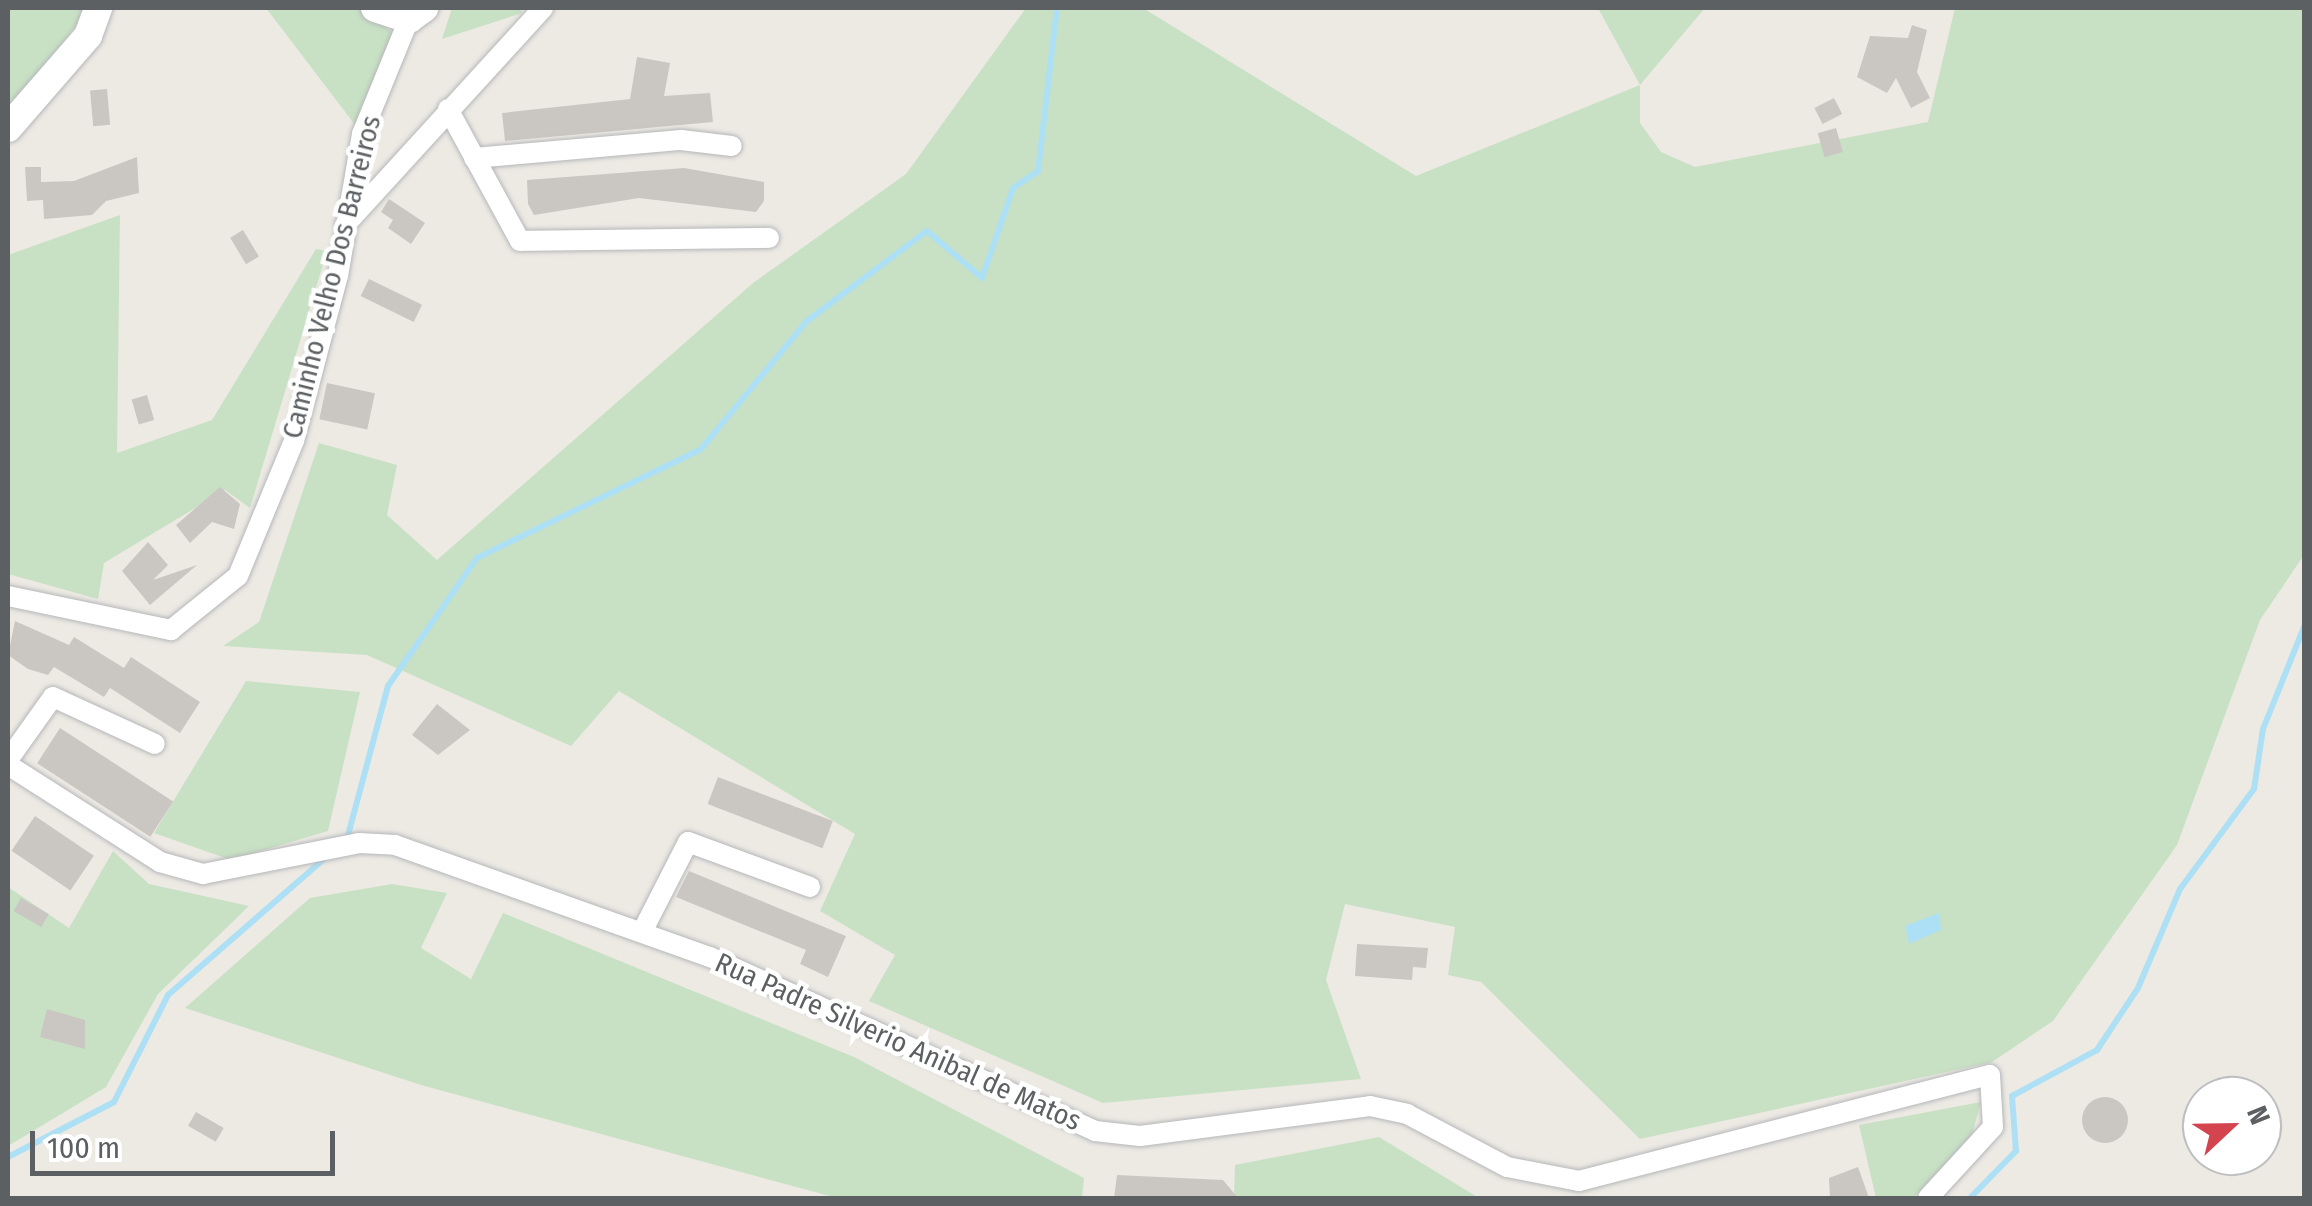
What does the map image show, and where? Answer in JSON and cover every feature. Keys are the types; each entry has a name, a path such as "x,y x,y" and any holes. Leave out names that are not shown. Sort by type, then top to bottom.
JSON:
{"main road":[{"path":"8,128 88,36 98,8"},
{"path":"375,8 417,13"}],"street":[{"path":"340,230 542,8"},
{"name":"Caminho Velho Dos Barreiros","path":"8,596 146,631 194,620 220,597 250,551 294,441 338,276 340,230 362,134 417,13"},
{"path":"448,110 520,242 769,238"},
{"path":"474,158 680,140 732,146"},
{"path":"8,763 53,698 155,744"},
{"name":"Rua Padre Silverio Anibal de Matos","path":"8,763 182,869 227,872 374,842 642,932 1096,1131 1140,1136 1370,1106 1407,1114 1507,1167 1579,1181 1990,1076 1993,1127 1928,1198"},
{"path":"642,932 688,842 810,887"}],"green space":[{"path":"8,8 89,8 8,115"},
{"path":"266,8 363,8 401,40 362,134"},
{"path":"452,8 520,8 522,13 442,39"},
{"path":"1026,8 1143,8 1416,176 1640,85 1640,123 1661,152 1695,167 1928,122 1955,8 2304,8 2304,555 2260,620 2177,845 2053,1021 1992,1062 1640,1139 1481,982 1448,975 1455,927 1345,904 1326,980 1361,1079 1103,1103 869,1001 895,955 820,911 855,834 619,691 571,746 367,655 223,646 259,622 319,443 397,465 387,515 437,560 753,283 906,174"},
{"path":"1598,8 1705,8 1640,85"},
{"path":"120,215 117,453 212,420 316,249 327,251 250,508 225,490 104,563 98,599 8,574 8,255"},
{"path":"246,681 360,692 328,831 231,860 154,833"},
{"path":"113,851 149,884 249,906 158,994 106,1087 8,1146 8,887 69,928"},
{"path":"392,884 447,893 421,948 471,979 503,913 854,1057 1084,1178 1082,1198 837,1198 421,1085 185,1008 310,898"},
{"path":"1981,1102 1971,1138 1913,1198 1876,1198 1859,1125"},
{"path":"1379,1137 1479,1198 1234,1198 1235,1165"}],"water":[{"path":"1939,913 1941,930 1909,944 1905,926"}],"building":[{"path":"1912,25 1927,30 1917,72 1930,98 1911,108 1896,78 1887,93 1857,77 1870,36 1908,38"},
{"path":"637,57 670,63 664,96 710,93 713,122 505,141 502,113 630,99"},
{"path":"107,89 110,125 93,126 90,90"},
{"path":"1834,98 1842,114 1823,124 1814,108"},
{"path":"1836,128 1843,152 1825,157 1818,133"},
{"path":"137,157 139,193 106,201 92,215 44,219 43,200 27,201 25,167 41,167 41,182 74,181"},
{"path":"684,168 764,182 764,201 756,212 639,198 534,215 528,204 527,180"},
{"path":"389,199 425,223 411,244 388,228 393,220 381,212"},
{"path":"243,230 259,257 246,264 230,238"},
{"path":"369,279 422,305 414,322 361,296"},
{"path":"327,383 375,393 367,429 319,419"},
{"path":"147,395 154,420 139,424 132,399"},
{"path":"220,487 240,504 234,529 212,522 190,543 176,525"},
{"path":"148,542 168,565 153,580 197,565 150,605 122,571"},
{"path":"15,621 69,645 74,637 124,668 131,657 200,702 180,733 110,688 104,697 54,667 48,675 28,669 8,655"},
{"path":"437,704 470,730 438,755 412,735"},
{"path":"60,728 173,802 150,837 37,763"},
{"path":"718,777 833,821 822,848 708,804"},
{"path":"35,816 94,856 70,891 12,851"},
{"path":"689,871 846,936 828,977 800,964 806,950 676,897"},
{"path":"21,898 49,914 41,927 14,911"},
{"path":"1357,944 1428,948 1426,968 1413,967 1412,980 1355,976"},
{"path":"47,1009 85,1020 85,1049 40,1037"},
{"path":"2105,1097 2121,1104 2128,1120 2121,1136 2105,1143 2089,1136 2082,1120 2089,1104"},
{"path":"196,1112 224,1128 216,1142 188,1126"},
{"path":"1858,1167 1869,1198 1830,1198 1829,1178"},
{"path":"1117,1175 1223,1180 1238,1198 1114,1198"}],"waterway":[{"path":"347,839 388,686 477,558 701,449 807,321 927,231 982,278 1013,188 1038,171 1057,8"},
{"path":"1970,1198 2016,1151 2012,1096 2097,1050 2138,988 2180,889 2254,789 2263,729 2304,627"},
{"path":"8,1157 114,1102 168,995 326,857"}]}
